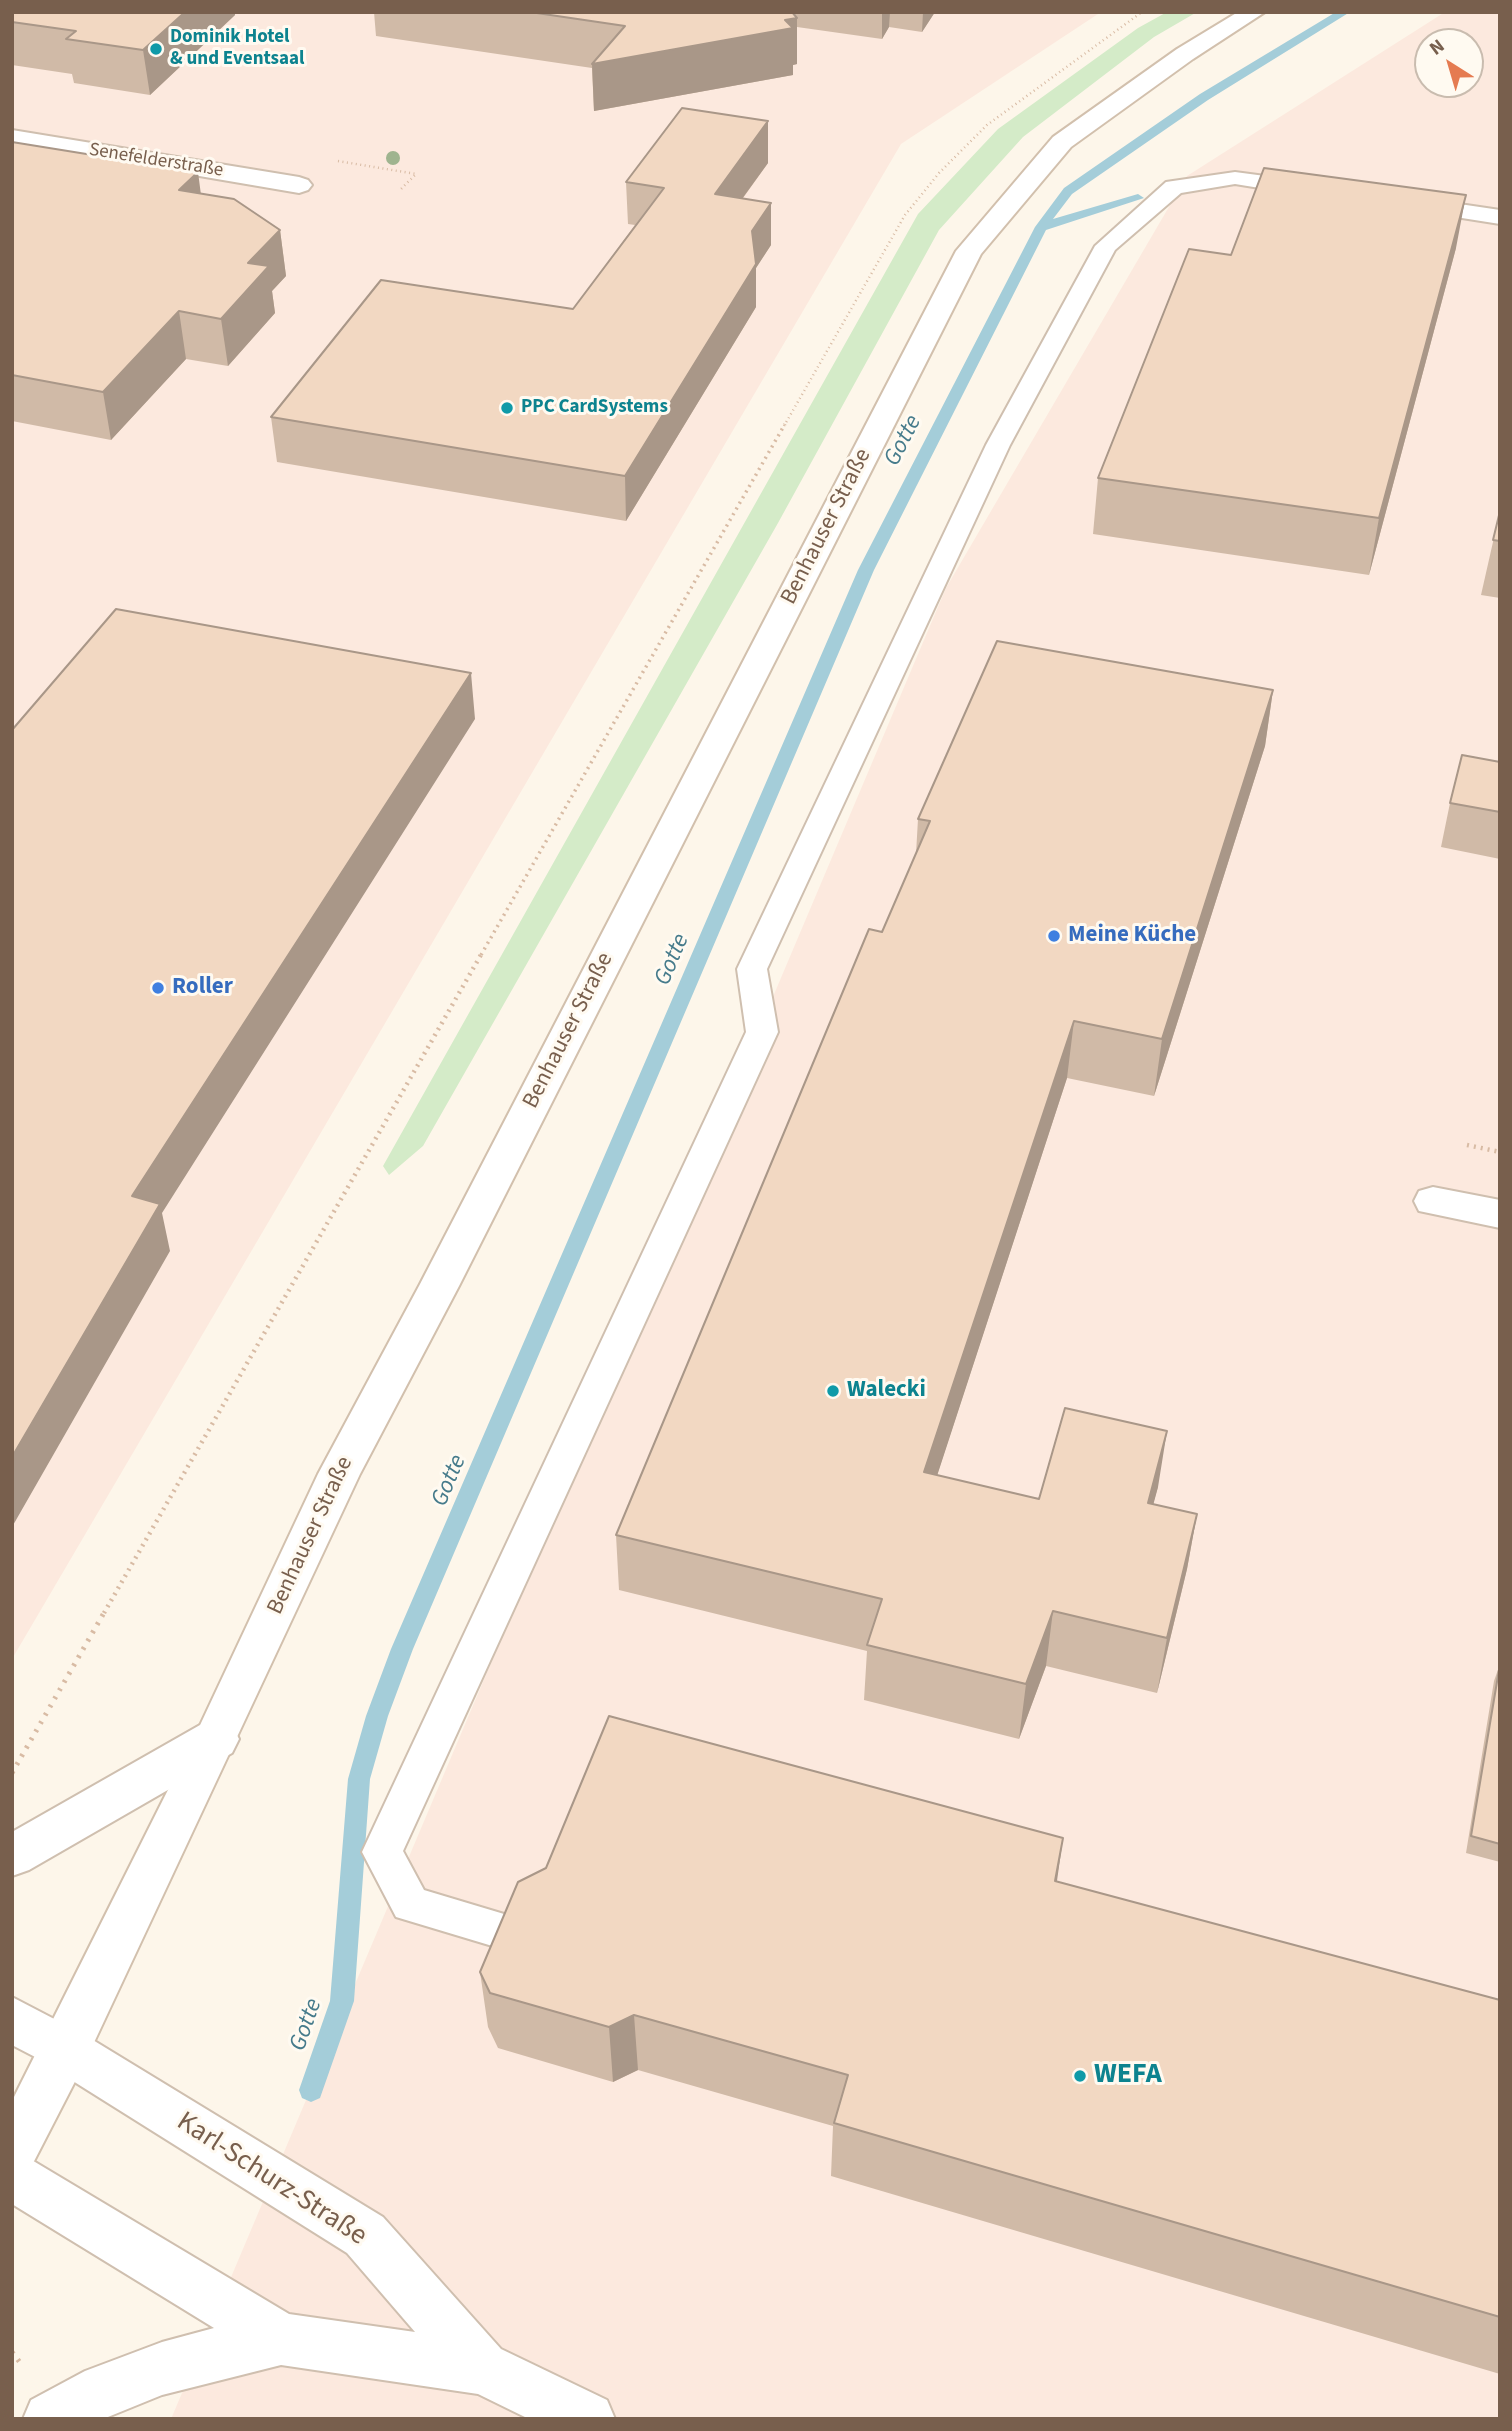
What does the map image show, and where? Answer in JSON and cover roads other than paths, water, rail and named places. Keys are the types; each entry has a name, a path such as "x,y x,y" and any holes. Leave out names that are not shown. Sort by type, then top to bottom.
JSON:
{"main road":[{"name":"Benhauser Straße","path":"12,2152 66,2050 216,1740 339,1474 439,1286 969,251 1062,142 1185,54 1254,12"},
{"name":"Senefelderstraße","path":"12,137 299,185"},
{"path":"1433,1201 1500,1214"},
{"path":"12,1856 216,1740"},
{"name":"Karl-Schurz-Straße","path":"12,2019 365,2235 482,2368"},
{"name":"Karl-Schurz-Straße","path":"12,2176 281,2339 482,2368 588,2419"},
{"path":"50,2419 112,2386 181,2361 281,2339"}],"lane":[{"path":"499,1930 410,1904 382,1852 762,1032 752,969 998,444 1106,246 1174,187 1235,178 1327,192"},
{"path":"1394,201 1500,217"}],"waterway":[{"name":"Gotte","path":"1041,227 1068,191 1204,97 1344,12"},
{"path":"1041,227 1138,198"},
{"name":"Gotte","path":"311,2090 342,2001 359,1779 377,1716 402,1649 866,570 1041,227"}],"place":[{"name":"Dominik Hotel & und Eventsaal","path":"156,49"},
{"name":"PPC CardSystems","path":"507,408"},
{"name":"Meine Küche","path":"1054,936"},
{"name":"Roller","path":"158,988"},
{"name":"Walecki","path":"833,1391"},
{"name":"WEFA","path":"1080,2076"}]}
